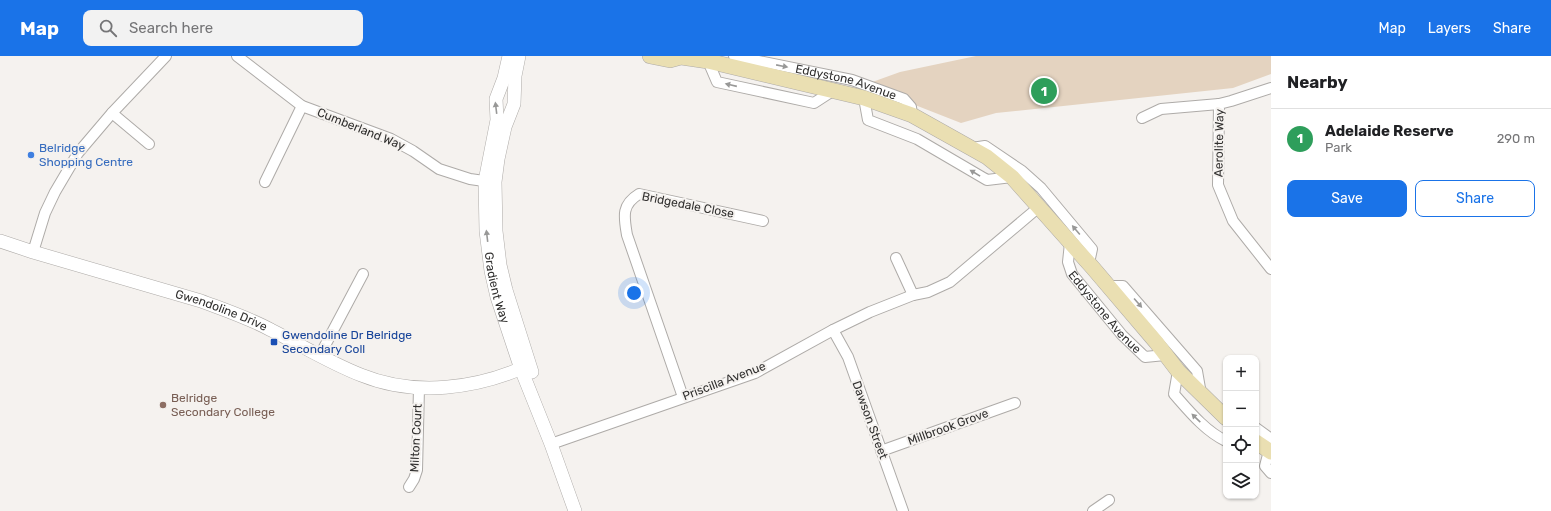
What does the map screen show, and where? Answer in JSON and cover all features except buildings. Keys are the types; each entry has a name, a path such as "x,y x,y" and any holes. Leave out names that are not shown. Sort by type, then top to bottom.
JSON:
{"main road":[{"name":"Eddystone Avenue","path":"650,56 670,60 680,56 708,61 740,61 864,98 912,115 987,157 1012,176 1089,263 1178,371 1223,413"},
{"path":"1259,443 1270,447"}],"street":[{"path":"33,252 45,213 62,177 78,153 166,56"},
{"name":"Cumberland Way","path":"237,56 302,106 391,139 413,151 439,169 470,179 490,182"},
{"name":"Gradient Way","path":"509,56 504,78 496,99 496,120 486,231 491,271 498,297 525,367 584,511"},
{"name":"Gradient Way","path":"490,182 501,142 514,104 515,76 520,56"},
{"name":"Eddystone Avenue","path":"708,61 717,82 730,85 814,103 834,90"},
{"name":"Eddystone Avenue","path":"740,61 852,80 904,98 912,107 912,115"},
{"name":"Aerolite Way","path":"1271,88 1219,104 1218,185 1233,221 1271,269"},
{"name":"Eddystone Avenue","path":"864,98 868,120 917,139 987,180 1012,176"},
{"path":"1142,118 1161,110 1219,104"},
{"path":"265,182 302,106"},
{"path":"112,114 149,144"},
{"name":"Eddystone Avenue","path":"972,148 985,146 1022,171 1041,188 1092,249 1089,263"},
{"name":"Bridgedale Close","path":"683,397 627,235 624,217 625,208 632,198 639,194 763,221"},
{"name":"Priscilla Avenue","path":"555,443 755,373 833,330 870,312 913,295 928,292 950,282 1039,207"},
{"name":"Gwendoline Drive","path":"0,241 228,311 270,329 362,376 388,383 419,388 448,387 471,384 506,375 525,367"},
{"name":"Eddystone Avenue","path":"1070,243 1068,262 1072,274 1122,335 1144,357 1165,355"},
{"path":"896,258 913,295"},
{"path":"320,355 363,274"},
{"name":"Eddystone Avenue","path":"1107,286 1123,286 1196,371 1201,394"},
{"name":"Dawson Street","path":"833,330 848,357 903,511"},
{"path":"1178,371 1174,394 1194,416 1217,437 1223,440"},
{"name":"Milton Court","path":"409,487 417,470 419,388"},
{"name":"Millbrook Grove","path":"881,451 1015,403"},
{"path":"1259,432 1270,447 1265,466 1271,473"},
{"name":"Gradient Way","path":"555,443 575,511"},
{"path":"1093,511 1109,500"}],"shaded area":[{"path":"976,56 1271,56 1271,74 1233,88 996,113 961,123 864,85 900,72"}],"place":[{"name":"Adelaide Reserve","path":"1044,91"},
{"name":"Belridge Shopping Centre","path":"31,155"},
{"name":"Gwendoline Dr Belridge Secondary Coll","path":"274,342"},
{"name":"Belridge Secondary College","path":"163,405"}]}
